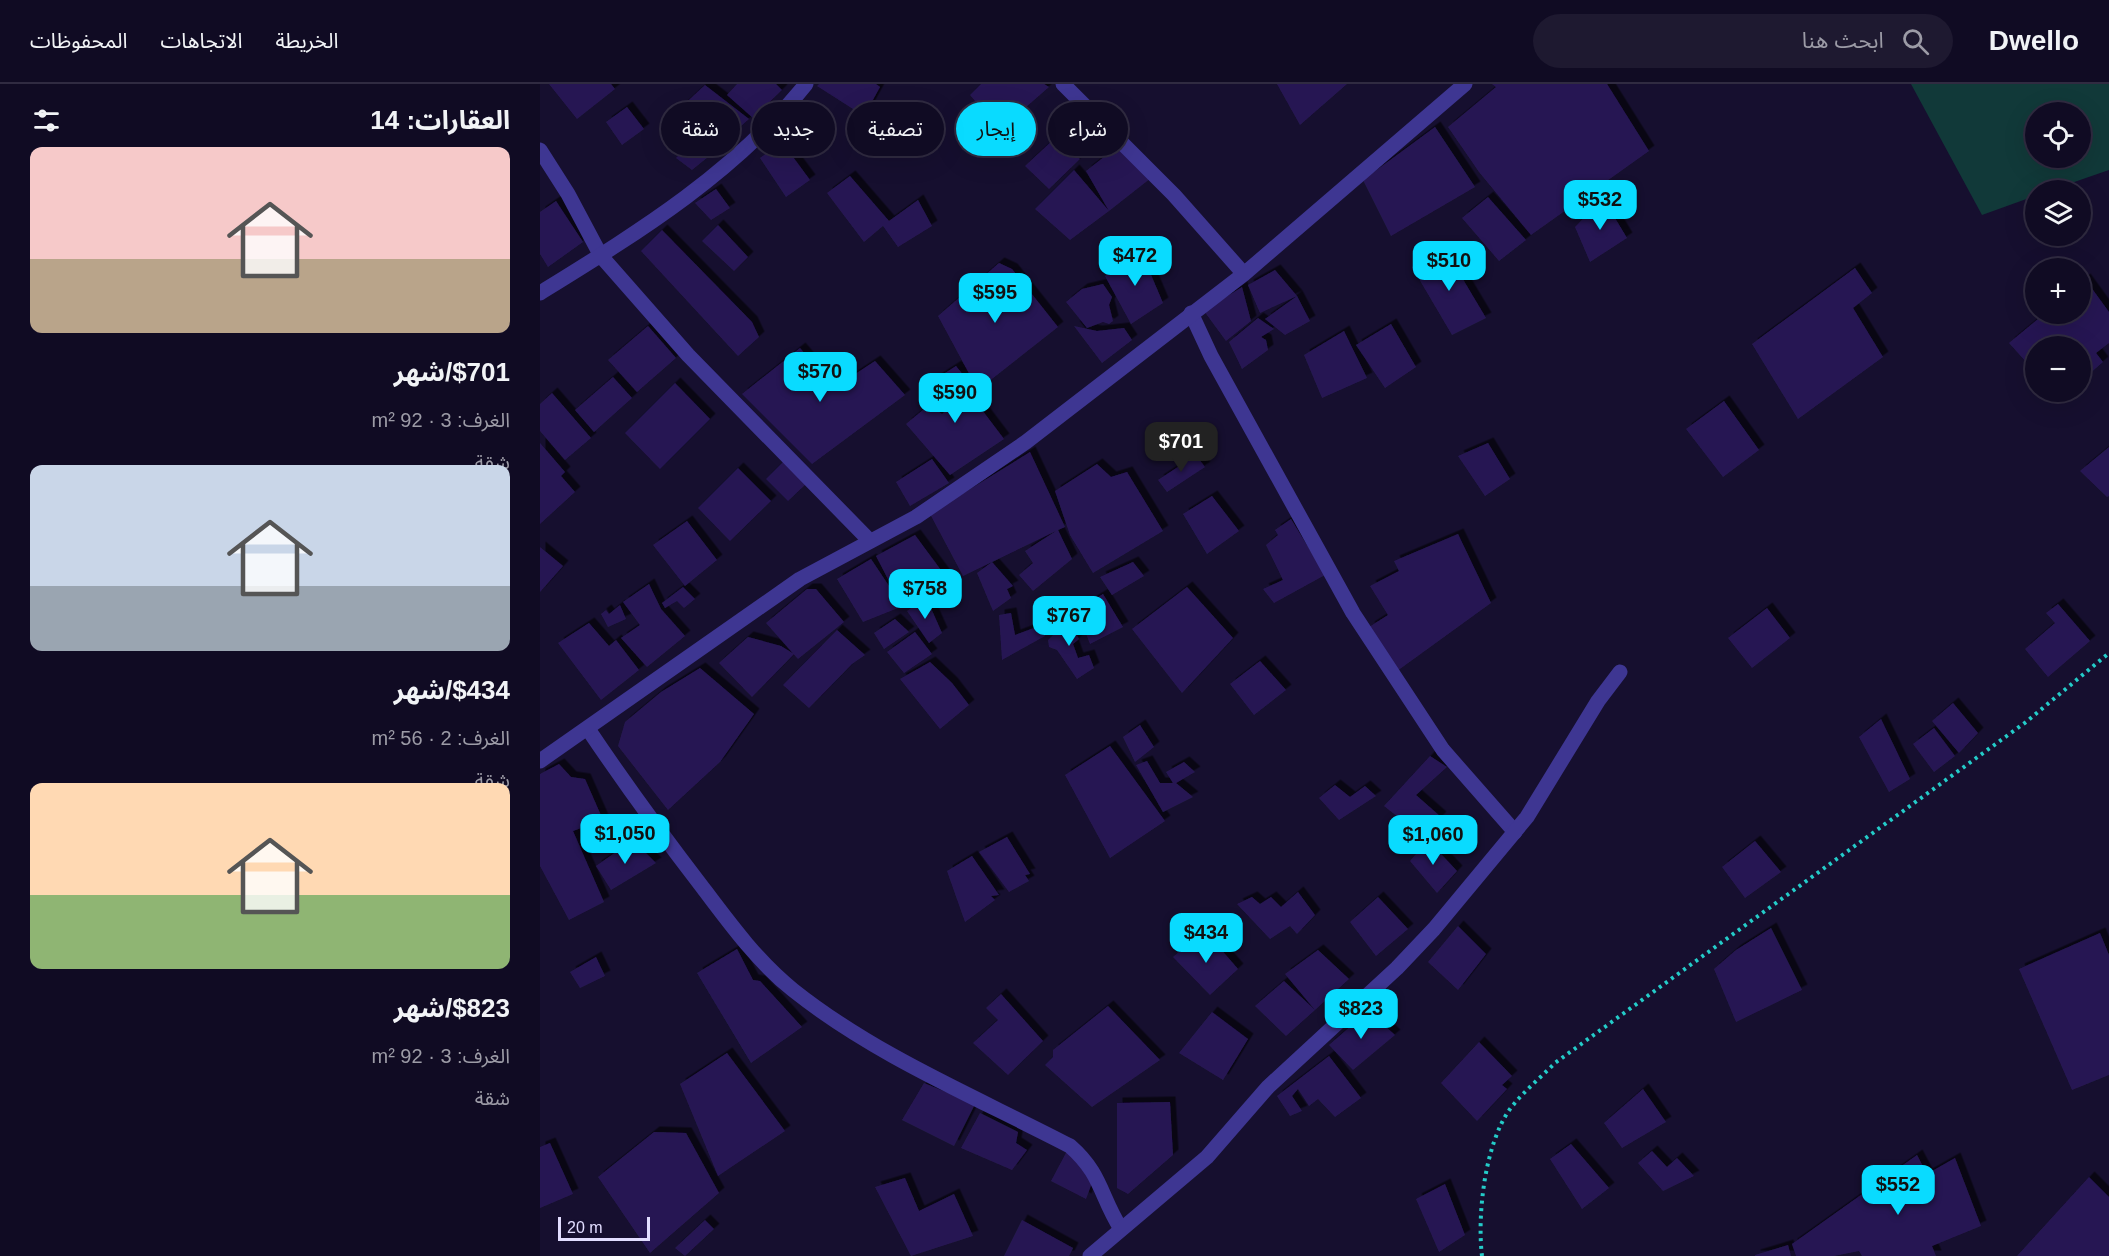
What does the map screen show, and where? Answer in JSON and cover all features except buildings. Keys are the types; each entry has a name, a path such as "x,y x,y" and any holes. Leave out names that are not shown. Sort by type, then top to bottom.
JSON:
{"street":[{"path":"540,293 601,256 698,190 772,122 806,84"},
{"path":"1063,84 1174,195 1244,274"},
{"path":"540,761 800,579 916,517 972,481 1244,274 1465,84"},
{"path":"540,150 568,194 601,256 688,354 870,541"},
{"path":"1191,314 1211,356 1353,613 1443,750 1515,832"},
{"path":"1090,1256 1207,1157 1268,1087 1396,968 1434,929 1515,832 1620,672"},
{"path":"588,729 642,809 714,904 755,954 791,988 848,1030 1070,1146 1085,1159 1097,1176 1121,1229"}],"path":[{"path":"1482,1256 1482,1213 1491,1154 1509,1111 1524,1092 1555,1063 2026,722 2109,652"}],"green space":[{"path":"1911,84 2109,84 2109,170 2080,180 2025,180 2025,200 1982,215"}]}
